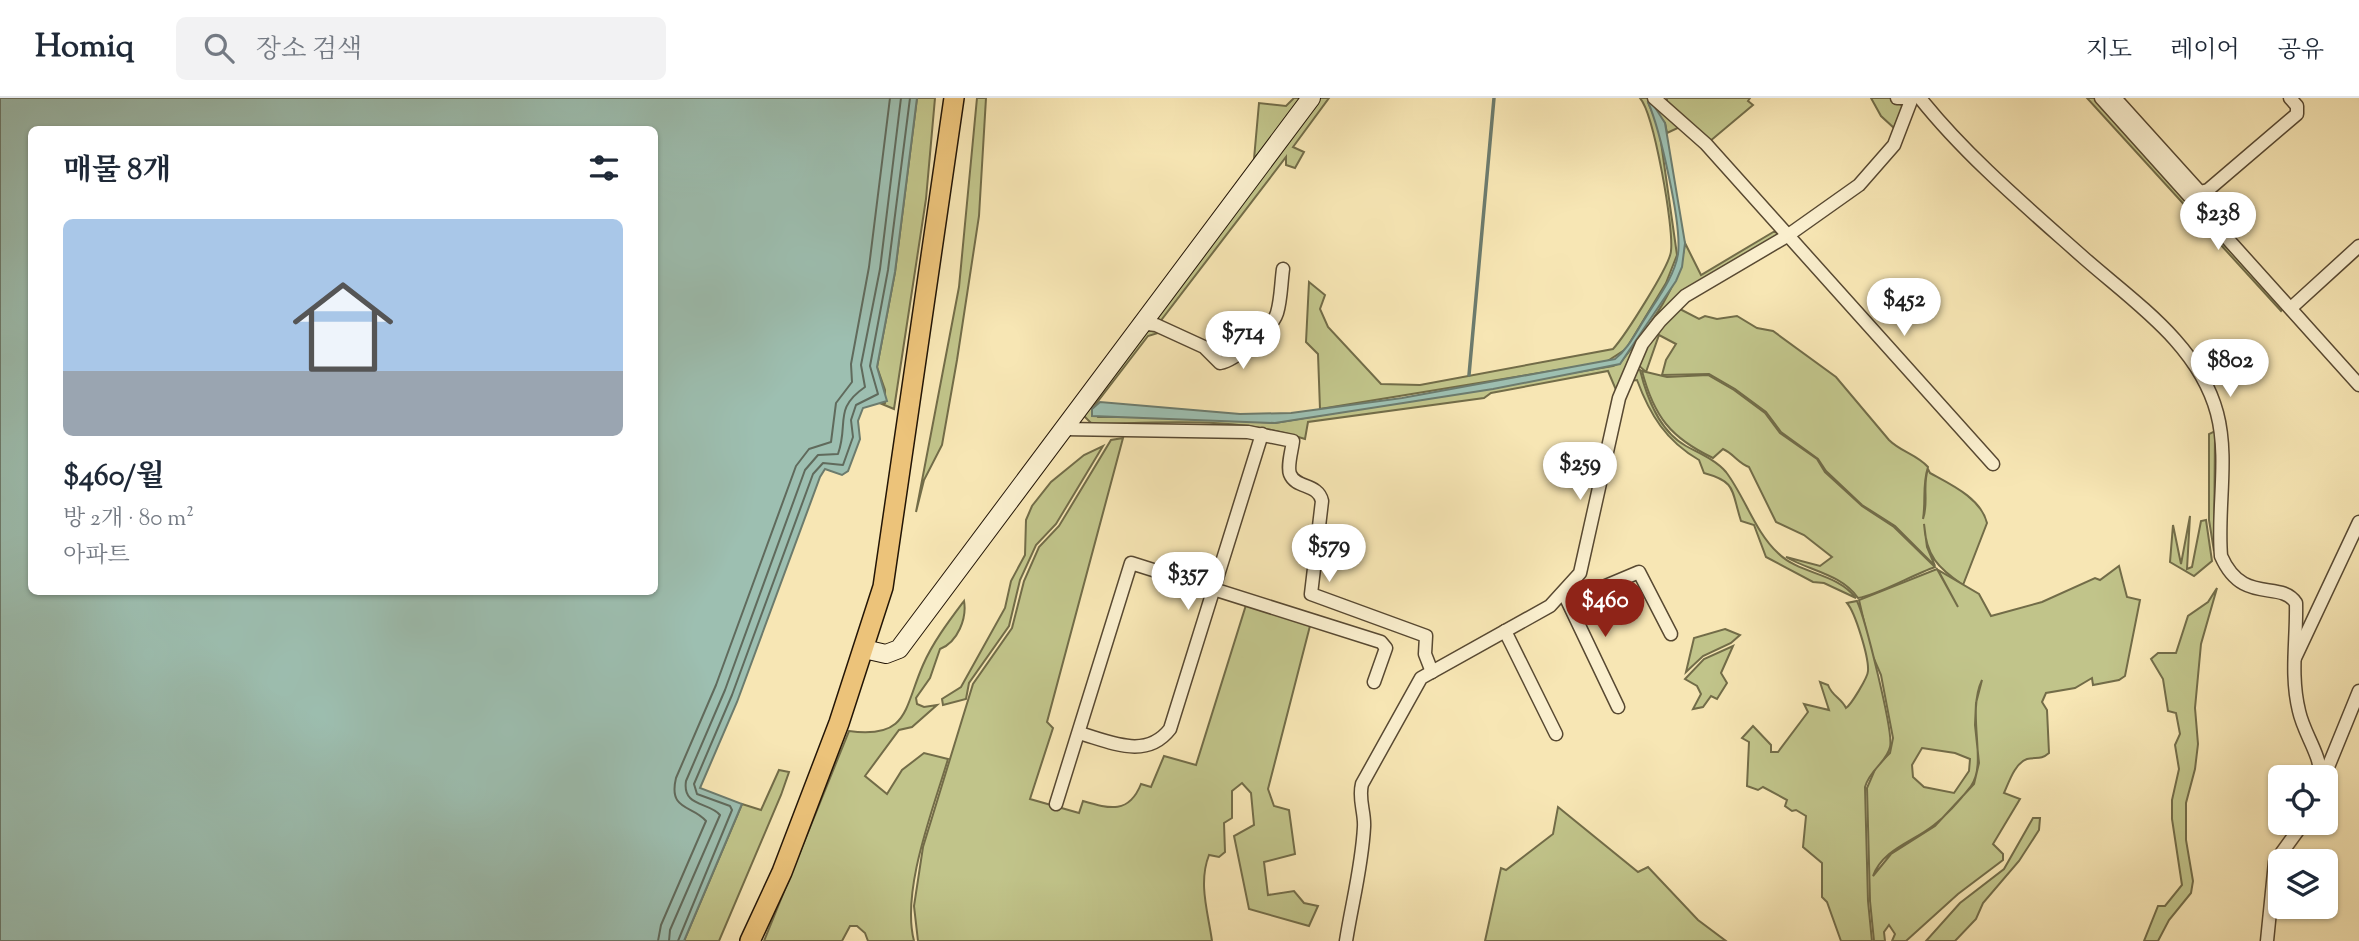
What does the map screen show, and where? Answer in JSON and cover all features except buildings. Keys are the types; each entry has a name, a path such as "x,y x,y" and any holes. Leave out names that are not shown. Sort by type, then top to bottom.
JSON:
{"highway":[{"path":"750,941 800,825 864,649 883,587 954,98"}],"main road":[{"path":"864,649 886,654 899,649 1140,323 1311,98"}],"street":[{"path":"1654,98 1706,144 1993,464"},
{"path":"1566,598 1585,563 1619,398 1642,344 1685,296 1787,236 1842,198 1873,172 1901,131 1909,98 1897,98"},
{"path":"1920,98 2031,211 2174,339 2197,366 2213,401 2221,435 2221,556 2230,574 2244,586 2294,599 2296,608 2293,662 2298,710 2320,765"},
{"path":"2101,98 2359,385"},
{"path":"2115,98 2200,192 2208,190 2297,114 2298,106 2290,98"},
{"path":"2291,308 2359,246"},
{"path":"1140,323 1156,325 1204,346 1220,363 1227,362 1255,340 1276,315 1283,270"},
{"path":"1064,429 1262,434 1293,441 1289,472 1292,478 1321,494 1323,513 1310,585 1311,593 1426,636 1424,654 1432,672"},
{"path":"1079,733 1128,747 1144,748 1164,737 1170,729 1262,434"},
{"path":"2293,662 2359,522"},
{"path":"1056,804 1130,563 1214,586 1381,642 1387,648 1374,682"},
{"path":"1346,941 1364,828 1359,795 1362,784 1421,678 1566,598 1639,572 1671,634"},
{"path":"1566,598 1618,707"},
{"path":"1505,631 1556,734"},
{"path":"2328,765 2359,691"},
{"path":"2267,941 2275,862 2295,835"}],"green space":[{"path":"917,98 935,98 926,199 894,409 882,404 885,403 885,390 877,367 895,272"},
{"path":"977,98 986,98 979,216 942,445 924,480 916,512 959,287"},
{"path":"1294,98 1304,98 1254,159 1259,103 1286,106"},
{"path":"1319,98 1329,98 1293,147 1304,152 1295,168 1286,165 1286,157 1159,323 1154,315"},
{"path":"1640,98 1650,98 1682,126 1667,133 1665,123 1648,102 1659,128 1677,255 1666,283 1626,349 1606,362 1320,409 1318,354 1306,342 1309,282 1325,295 1320,309 1328,327 1381,384 1420,385 1613,349 1655,285 1671,251 1662,172 1651,125"},
{"path":"1667,98 1750,98 1748,101 1753,105 1709,142 1667,103"},
{"path":"1871,98 1890,98 1903,106 1894,128 1881,116"},
{"path":"2087,98 2096,98 2285,306 2281,311"},
{"path":"1775,231 1778,235 1676,300 1616,390 1608,371 1491,393 1484,398 1308,422 1305,439 1253,427 1200,422 1092,424 1082,414 1142,330 1161,332 1148,336 1092,409 1098,417 1175,417 1275,423 1613,366 1620,363 1661,307 1676,277 1685,243 1701,275"},
{"path":"1676,307 1699,319 1705,316 1717,319 1737,316 1757,328 1773,331 1836,377 1889,440 1928,467 1923,519 1928,469 1930,473 1972,499 1984,514 1987,523 1963,585 1940,567 1927,545 1926,537 1927,547 1935,566 1895,526 1862,505 1826,471 1818,459 1781,432 1766,412 1735,389 1709,374 1662,375 1666,360 1676,344 1659,335 1646,372 1637,364 1642,348"},
{"path":"1635,368 1640,370 1646,392 1661,423 1677,440 1712,460 1726,472 1770,545 1787,560 1838,583 1856,598 1824,583 1813,582 1766,557 1754,525 1741,521 1728,484 1704,473 1699,460 1687,453 1660,426 1637,380 1630,381"},
{"path":"1642,371 1667,377 1708,375 1734,390 1765,413 1780,433 1817,459 1825,472 1862,506 1894,527 1935,567 1858,598 1843,583 1786,557 1820,566 1832,557 1804,535 1776,522 1749,467 1723,449 1713,458 1675,434 1652,401"},
{"path":"2215,431 2214,551 2209,520 2209,434"},
{"path":"1123,438 1047,722 1053,728 1030,799 1079,813 1083,801 1118,807 1131,800 1141,784 1151,787 1164,756 1196,765 1246,605 1311,622 1268,789 1274,806 1289,810 1295,854 1264,862 1268,895 1294,891 1304,903 1318,906 1309,926 1249,909 1234,836 1254,825 1251,793 1242,783 1232,791 1232,818 1224,823 1225,852 1219,857 1209,855 1204,876 1212,941 918,941 914,906 923,847 973,684 1012,628 1024,581 1039,547 1059,526 1111,440"},
{"path":"1103,446 1056,524 1036,545 1020,580 1009,626 969,683 966,699 943,705 942,699 961,687 1005,608 1011,581 1025,555 1026,520 1032,506 1051,482 1084,455"},
{"path":"2190,516 2187,569 2192,567 2201,521 2206,520 2212,561 2194,576 2170,562 2173,525 2181,564"},
{"path":"2119,566 2127,597 2140,600 2125,676 2119,680 2093,685 2092,678 2075,688 2046,693 2042,702 2047,710 2049,753 2023,761 2004,793 2020,799 1993,844 2003,854 2003,860 1958,894 1906,941 1892,941 1895,934 1889,925 1884,932 1885,941 1874,941 1870,901 1867,788 1876,767 1890,753 1893,738 1881,675 1871,652 1859,600 1937,569 1958,607 1938,570 1979,594 1991,616 2042,602 2095,578 2100,580","holes":["1922,748 1955,753 1970,759 1969,771 1954,793 1924,787 1913,777 1912,765","1944,817 1935,826 1891,854 1873,876 1891,852"]},
{"path":"2217,588 2201,644 2195,708 2198,744 2186,803 2186,840 2193,881 2191,893 2169,920 2158,941 2144,941 2158,906 2165,906 2182,885 2172,819 2172,800 2179,769 2175,745 2180,734 2176,713 2168,711 2163,679 2151,659 2158,653 2176,653 2188,616 2208,602"},
{"path":"964,601 960,629 952,641 940,649 930,678 916,698 917,704 924,707 937,705 912,727 899,730 865,776 887,794 902,770 924,753 948,759 915,874 911,921 914,941 868,941 865,933 857,926 850,926 842,941 764,941 849,731 869,732 894,725 907,707 932,648"},
{"path":"1857,601 1878,675 1888,721 1890,747 1865,787 1868,901 1872,941 1841,941 1827,902 1822,897 1822,863 1803,847 1806,816 1796,810 1792,811 1785,806 1787,800 1763,787 1758,790 1747,786 1749,742 1742,738 1753,726 1771,745 1771,752 1778,752 1808,712 1804,704 1829,710 1820,682 1828,685 1846,708 1848,706 1868,671 1861,635 1847,603"},
{"path":"1725,629 1740,635 1731,643 1703,656 1686,672 1694,638"},
{"path":"1733,646 1721,673 1727,683 1717,699 1711,696 1703,707 1693,709 1701,694 1697,686 1685,679 1704,659"},
{"path":"779,770 789,772 719,941 684,941 742,804 761,810"},
{"path":"1558,807 1638,872 1648,867 1698,920 1726,941 1485,941 1501,868 1506,870 1553,834"},
{"path":"2033,818 2040,818 2039,830 2019,861 1983,903 1976,919 1955,941 1926,941 1960,903 2004,869"}],"water":[{"path":"0,98 917,98 895,272 877,367 887,401 863,408 858,421 860,439 848,471 842,475 825,469 820,477 737,702 700,788 742,804 684,941 0,941"},
{"path":"1651,101 1665,123 1685,243 1682,267 1676,281 1620,364 1493,389 1275,423 1092,416 1092,409 1100,402 1240,414 1291,413 1402,398 1615,359 1631,341 1664,288 1673,272 1678,254 1677,222 1664,154 1648,102"}],"waterway":[{"path":"1469,375 1494,98"}]}
